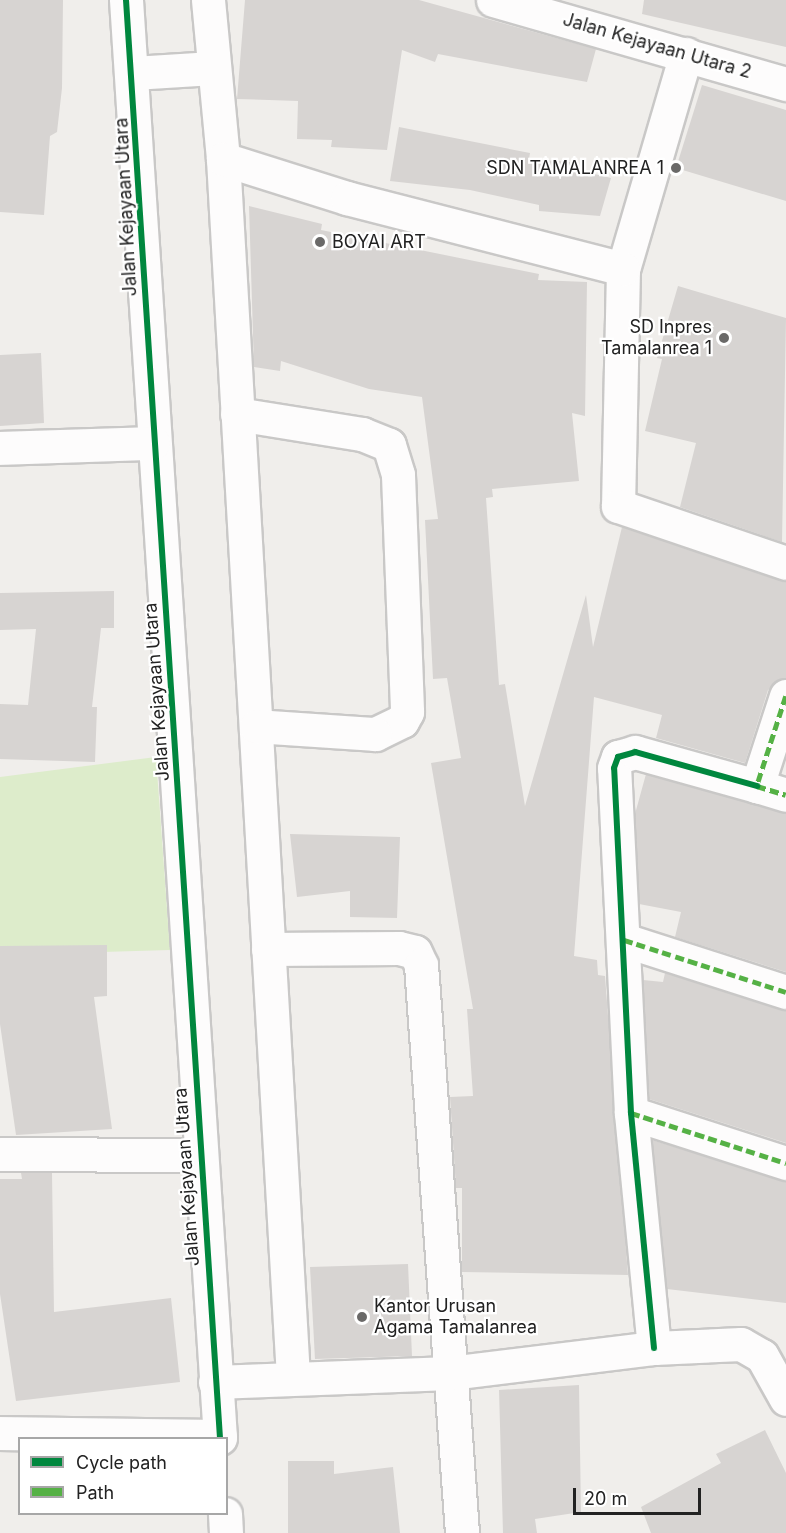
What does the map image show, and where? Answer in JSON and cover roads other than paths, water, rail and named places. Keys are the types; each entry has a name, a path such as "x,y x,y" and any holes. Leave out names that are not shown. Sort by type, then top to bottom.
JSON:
{"street":[{"name":"Jalan Kejayaan Utara","path":"126,0 133,73 153,443 173,688 200,1155 220,1437"},
{"path":"208,0 223,159 293,1378"},
{"name":"Jalan Kejayaan Utara 2","path":"493,0 786,84"},
{"path":"686,54 623,269 618,506 786,562"},
{"path":"133,73 213,68"},
{"path":"223,159 347,198 623,269"},
{"path":"237,414 362,434 389,445 398,475 406,712 402,721 375,734 256,726"},
{"path":"0,448 153,443"},
{"path":"654,1348 631,1113 624,940 614,790 618,757 635,752 772,790 786,696"},
{"path":"624,940 786,992"},
{"path":"268,949 399,948 414,952 421,965 428,1005 462,1533"},
{"path":"631,1113 786,1162"},
{"path":"0,1154 200,1155"},
{"path":"215,1382 450,1373 654,1348 741,1344 762,1356 786,1399"},
{"path":"0,1433 220,1437"},
{"path":"225,1515 226,1533"}],"place":[{"name":"SDN TAMALANREA 1","path":"676,168"},
{"name":"BOYAI ART","path":"320,242"},
{"name":"SD Inpres Tamalanrea 1","path":"724,338"},
{"name":"Kantor Urusan Agama Tamalanrea","path":"362,1317"}]}
